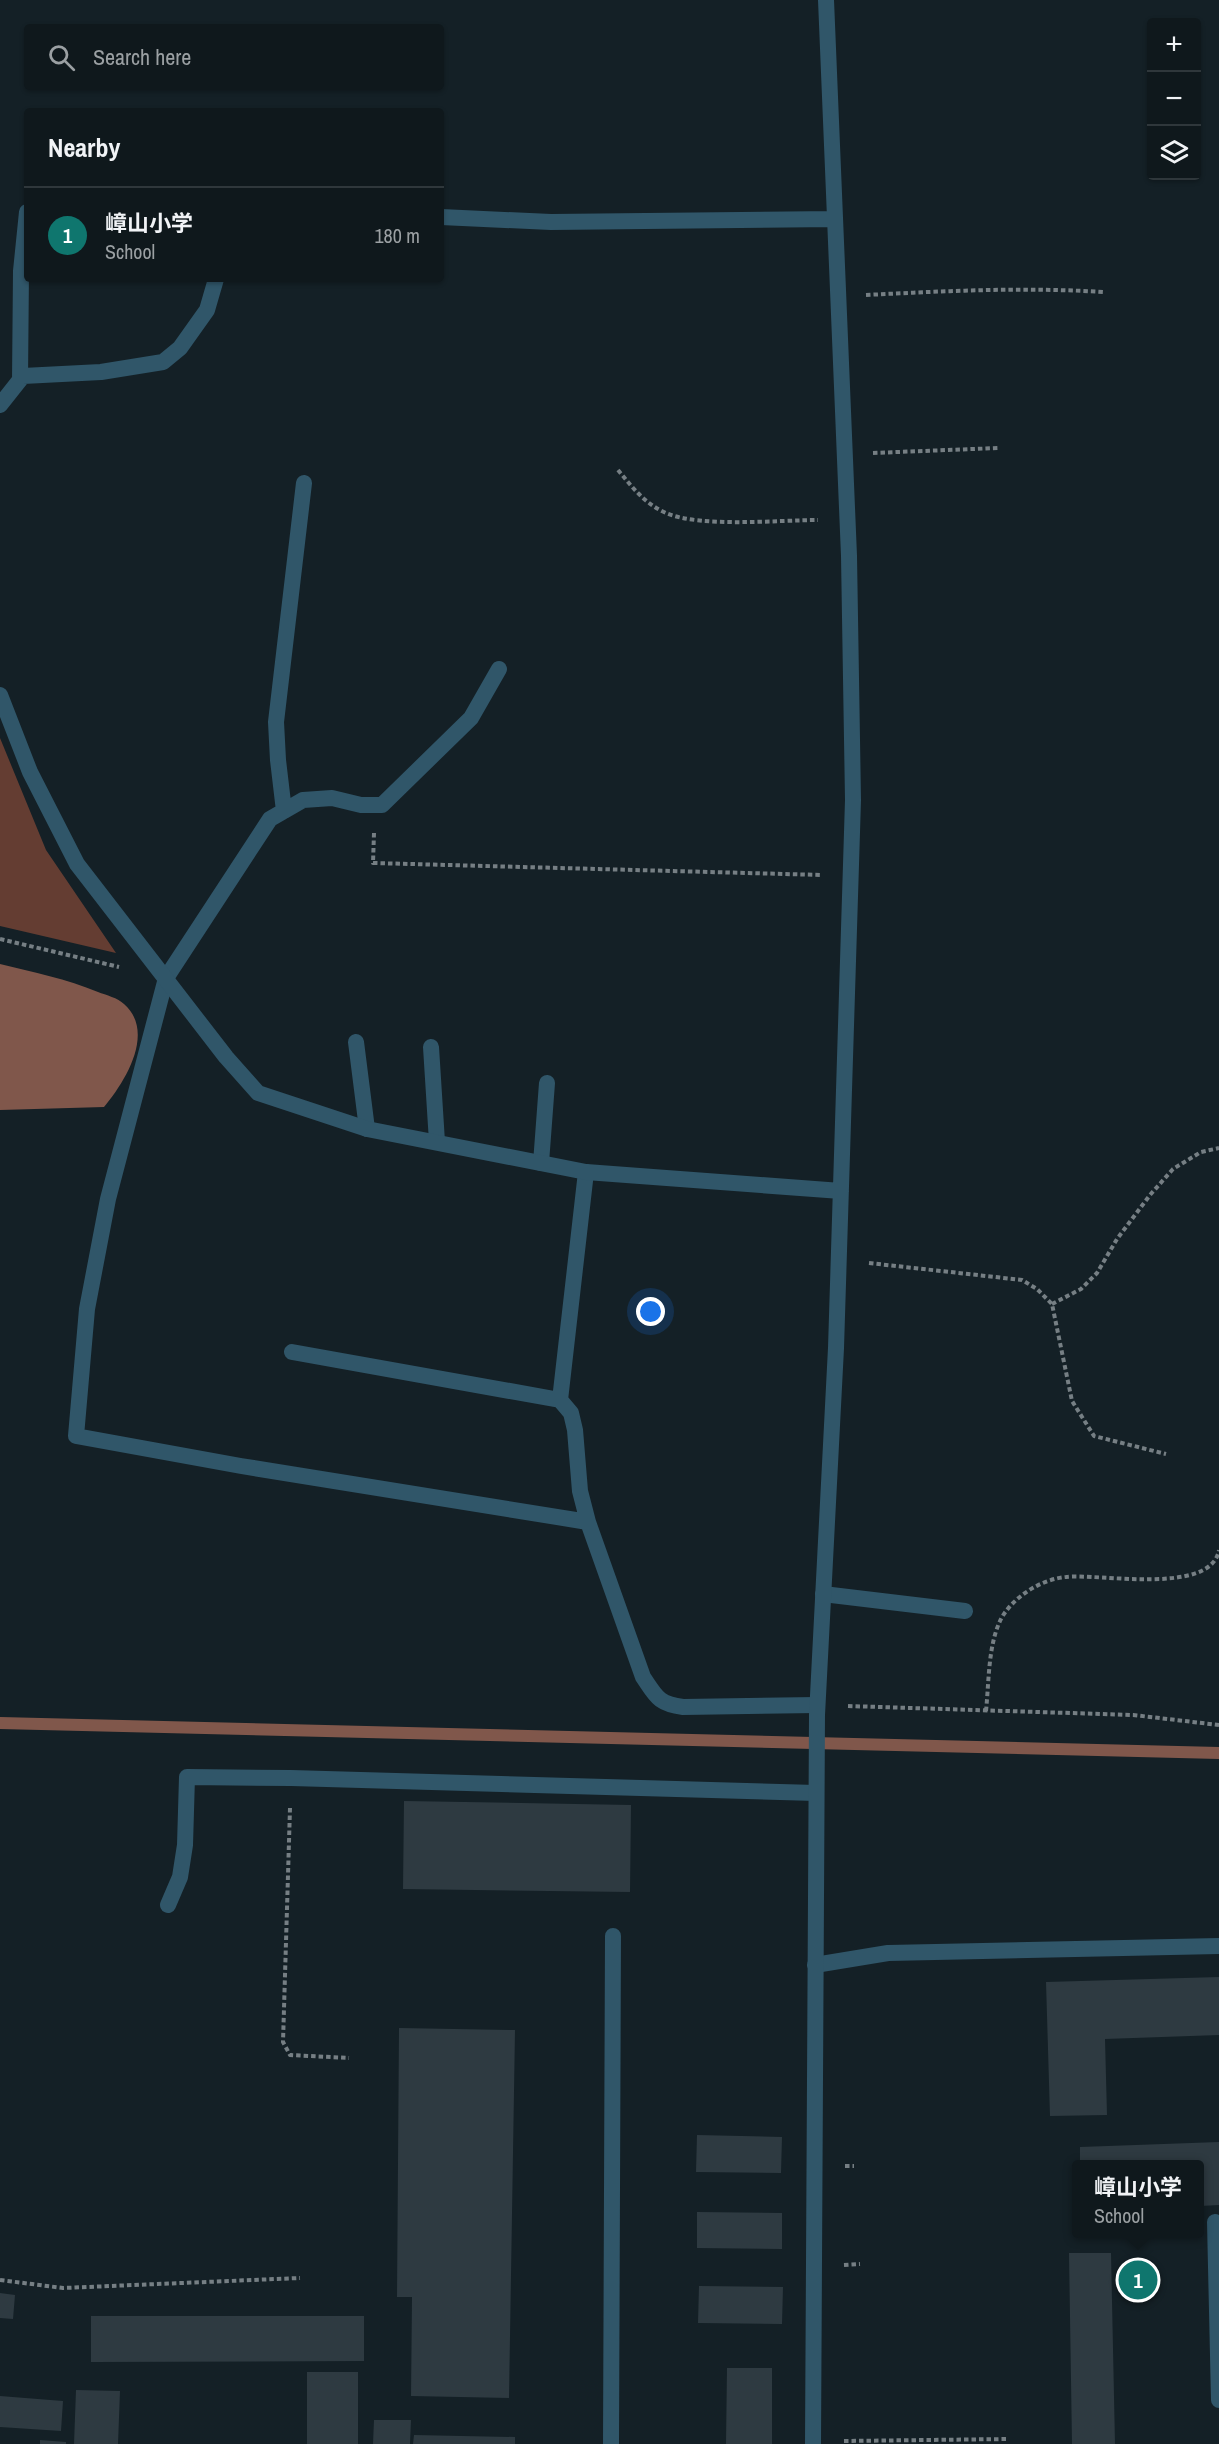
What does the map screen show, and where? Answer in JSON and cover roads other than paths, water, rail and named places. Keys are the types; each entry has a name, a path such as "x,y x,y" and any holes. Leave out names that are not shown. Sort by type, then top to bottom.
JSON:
{"street":[{"path":"813,2443 817,1710 841,1191 853,800 848,519 826,0"},
{"path":"444,217 551,222 835,219"},
{"path":"20,380 21,271 24,242"},
{"path":"0,405 23,376 101,372 163,362 180,348 207,310 215,282"},
{"path":"284,811 276,722 304,483"},
{"path":"499,669 471,718 382,805 361,805 332,798 303,800 270,819 166,978 106,1210 87,1309 76,1436 253,1468 588,1522"},
{"path":"0,695 30,772 77,864 226,1058 258,1093 368,1129 586,1172 841,1191"},
{"path":"356,1042 368,1129"},
{"path":"431,1047 437,1142"},
{"path":"541,1163 547,1083"},
{"path":"560,1400 586,1172"},
{"path":"292,1352 560,1400 571,1413 575,1430 580,1491 588,1522 643,1677 655,1694 667,1705 683,1707 817,1710"},
{"path":"823,1594 965,1611"},
{"path":"168,1905 180,1877 185,1845 187,1777 816,1785"},
{"path":"611,2444 613,1936"},
{"path":"815,1965 888,1953 1219,1946"},
{"path":"1215,2222 1219,2400"}],"waterway":[{"path":"0,1723 1219,1753"}],"place":[{"name":"嶂山小学","path":"1138,2280"}]}
